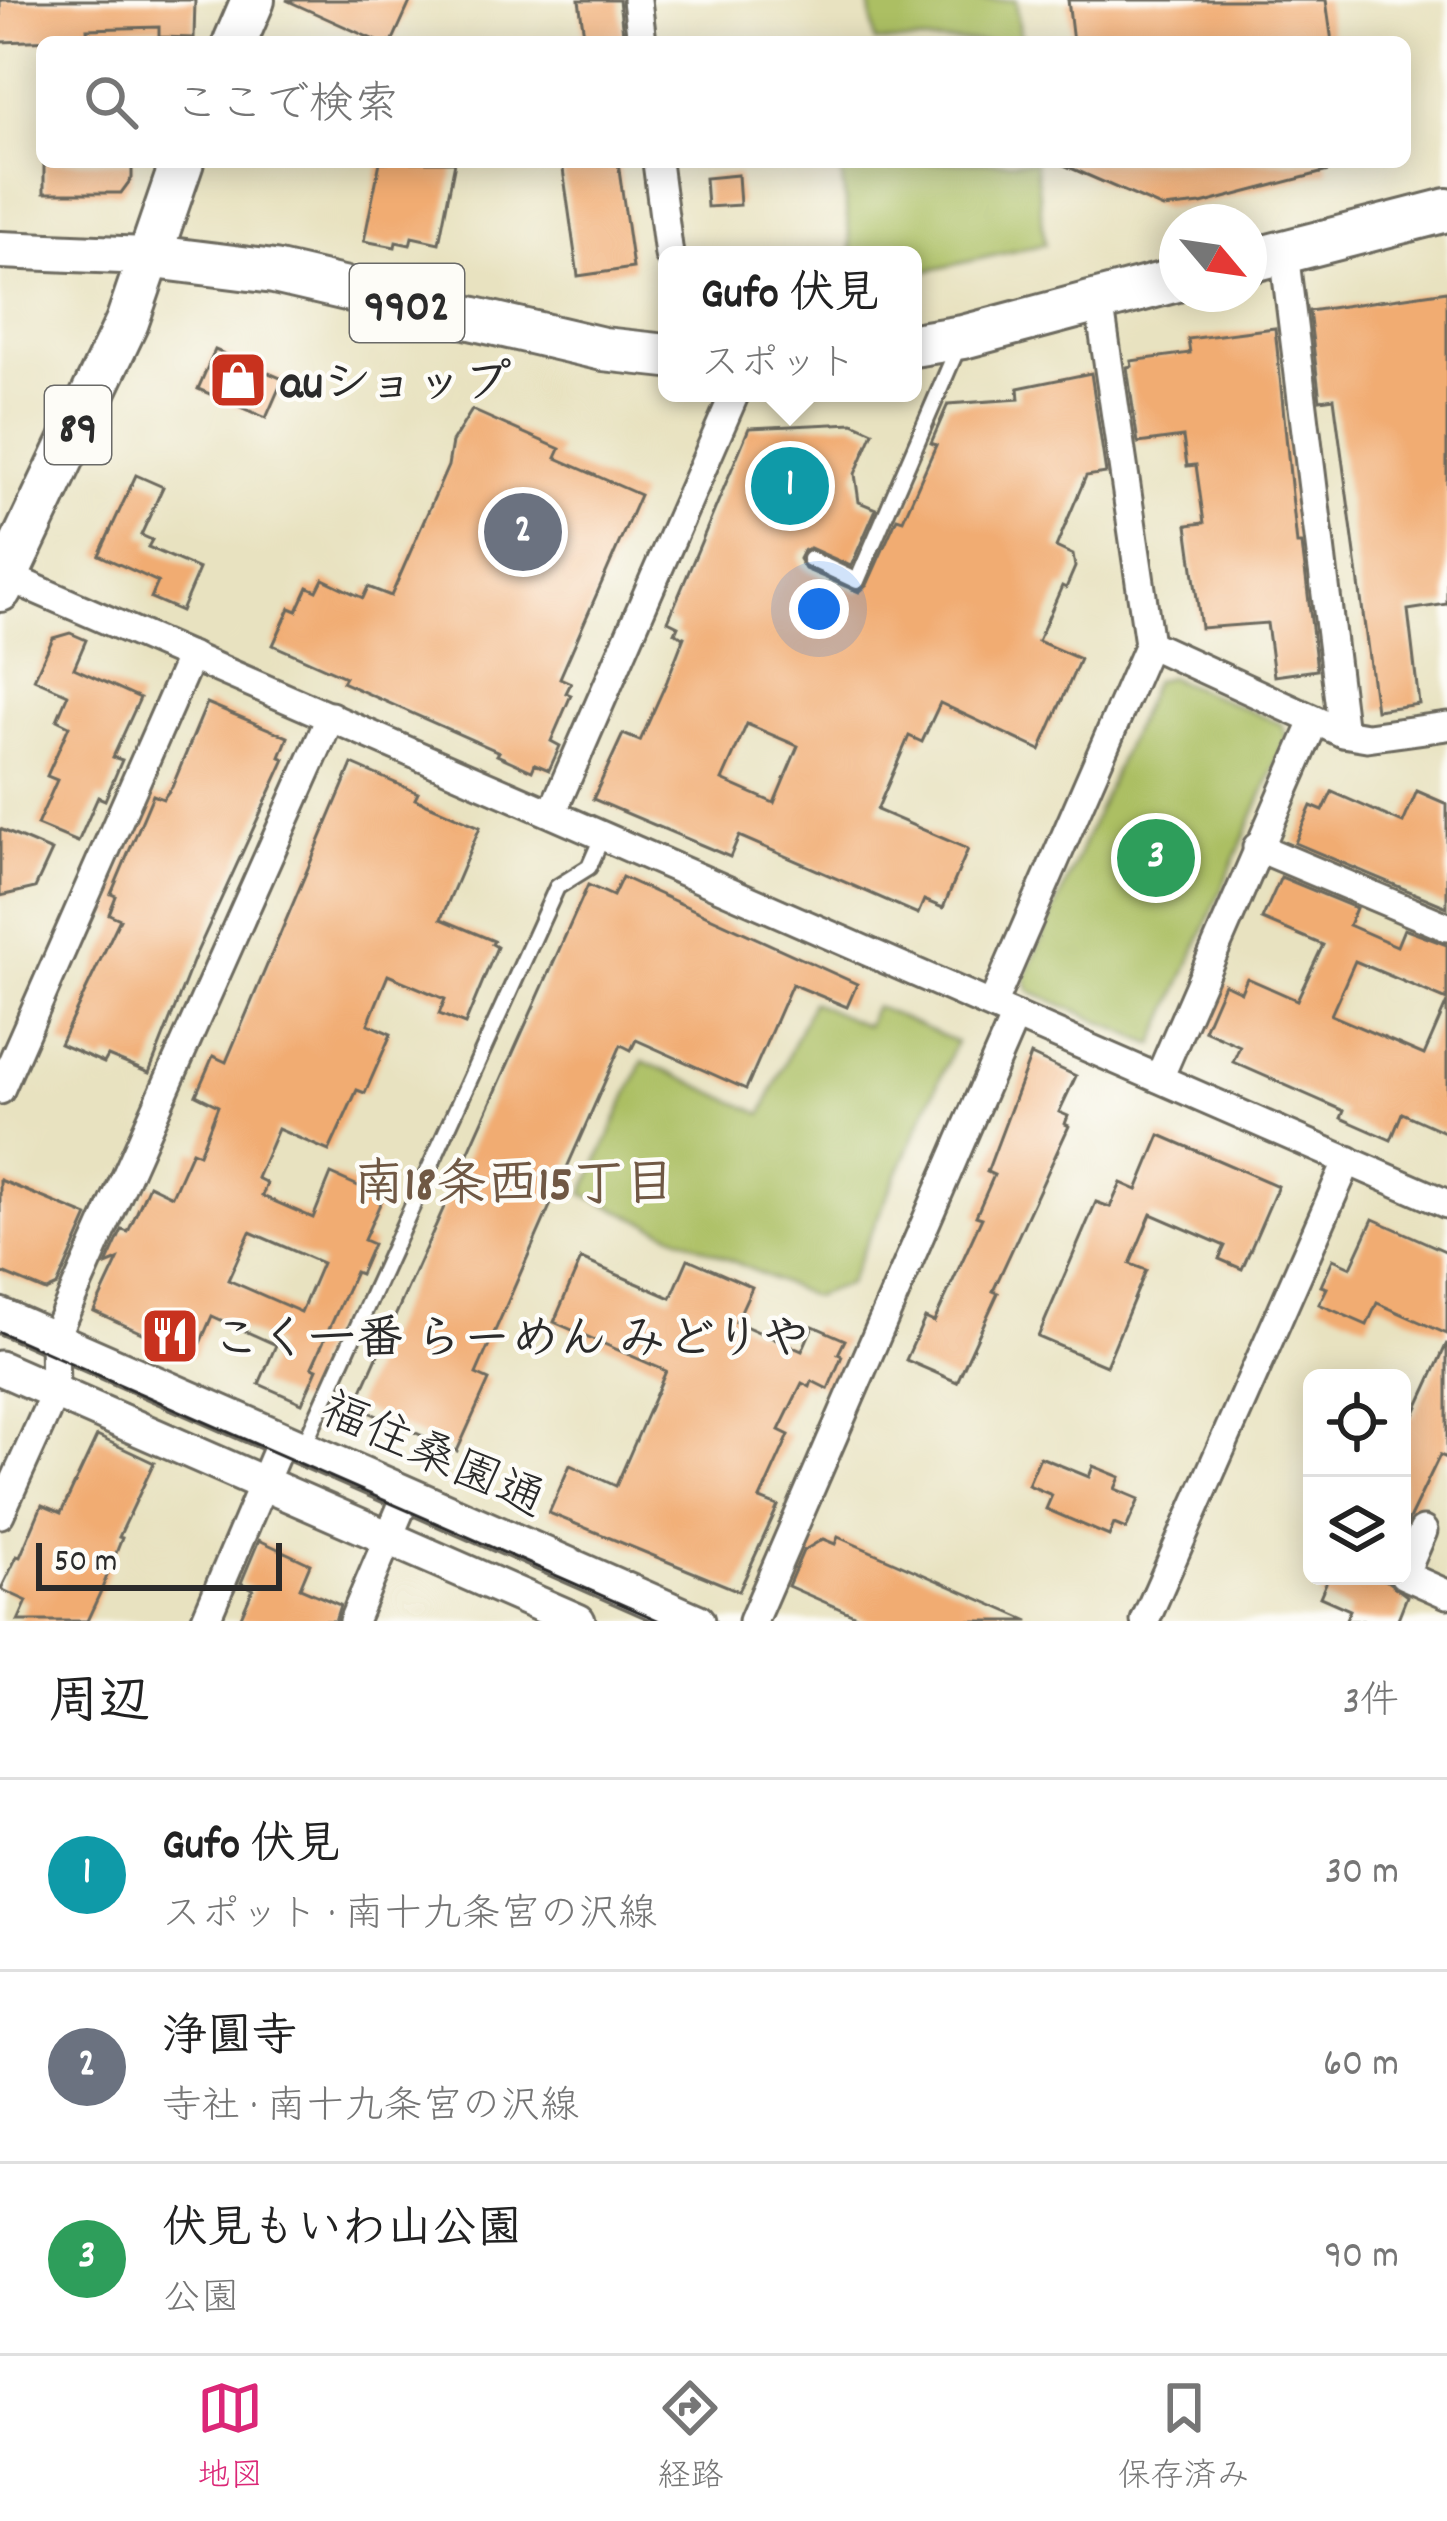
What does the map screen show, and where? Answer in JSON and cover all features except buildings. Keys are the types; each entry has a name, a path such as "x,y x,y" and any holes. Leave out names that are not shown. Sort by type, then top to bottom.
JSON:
{"main road":[{"path":"238,36 253,0"},
{"name":"89","path":"3,583 13,527 127,322 180,168"},
{"path":"1267,256 1447,210"},
{"path":"0,250 146,256"},
{"name":"9902","path":"146,256 274,272 602,349 658,355"},
{"path":"922,344 1159,285"}],"street":[{"path":"637,0 641,36"},
{"path":"658,168 668,246"},
{"path":"1267,262 1343,733"},
{"path":"753,1621 1004,1011 1148,644 1099,300"},
{"path":"552,813 731,402"},
{"path":"3,583 331,716 1447,1204"},
{"path":"1148,644 1343,733 1367,737 1447,726"},
{"path":"0,1090 191,656"},
{"path":"0,1514 55,1392 54,1338 331,716"},
{"path":"1159,1078 1314,722"},
{"path":"1257,847 1447,927"},
{"path":"1145,1621 1348,1160"},
{"name":"福住桑園通","path":"0,1315 698,1621"},
{"name":"福住桑園通","path":"0,1368 578,1621"},
{"path":"205,1621 264,1483 293,1442"},
{"path":"353,1621 407,1494"},
{"path":"1423,1531 1404,1575 1447,1594"}],"lane":[{"path":"810,559 857,580 963,337"},
{"path":"293,1442 557,887 589,867 603,835"}],"green space":[{"path":"869,0 1016,0 1020,36 874,36"},
{"path":"841,168 1036,168 1045,244 922,272 922,246 851,246"},
{"path":"1168,677 1281,724 1287,738 1154,1045 1030,991 1025,978 1154,681"},
{"path":"812,1002 866,1026 875,1006 956,1042 848,1284 813,1297 583,1194 643,1061 762,1114"}],"tram line":[{"path":"0,1332 660,1621"}],"place":[{"name":"auショップ","path":"238,380"},
{"name":"Gufo 伏見","path":"790,486"},
{"name":"浄圓寺","path":"523,532"},
{"name":"伏見もいわ山公園","path":"1156,858"},
{"name":"こく一番 らーめん みどりや","path":"170,1336"}],"district":[{"name":"南18条西15丁目","path":"514,1181"}]}
